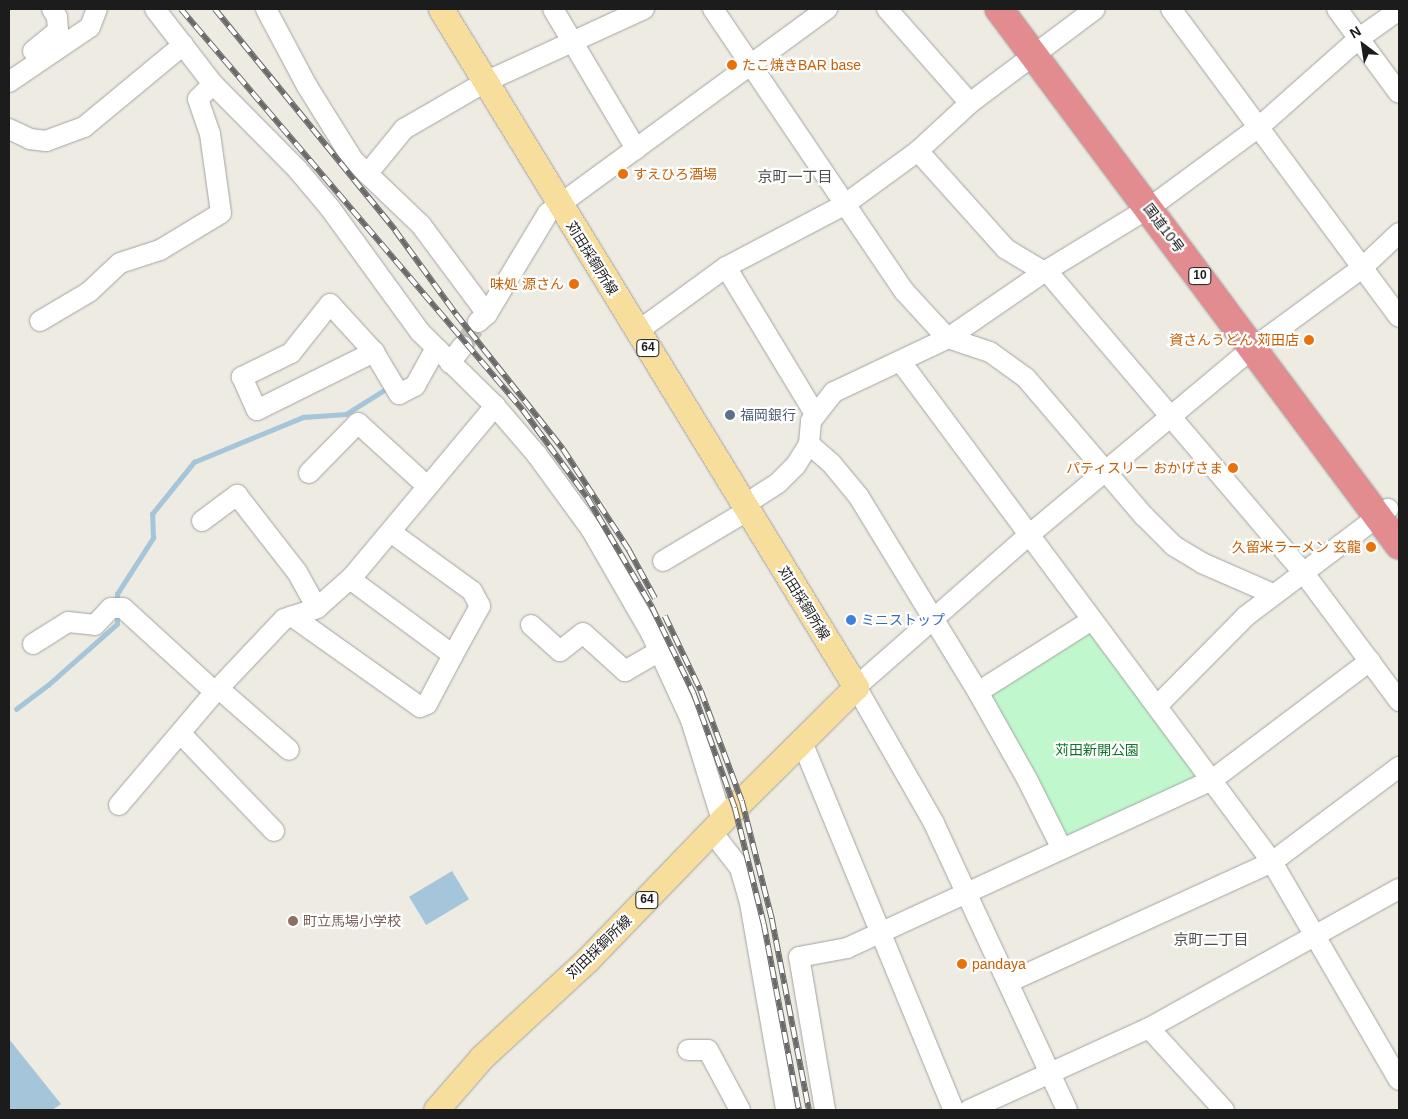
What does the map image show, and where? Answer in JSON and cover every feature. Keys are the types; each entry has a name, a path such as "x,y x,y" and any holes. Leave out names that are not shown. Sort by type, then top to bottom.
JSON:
{"highway":[{"name":"国道10号","path":"999,9 1039,50 1257,345 1388,516 1399,545"},
{"name":"国道10号","path":"1017,9 1039,50"}],"main road":[{"name":"苅田採銅所線","path":"436,1110 482,1057 587,960 856,687 440,9"}],"street":[{"path":"9,68 54,37 59,24 52,9"},
{"path":"9,82 90,27 97,9"},
{"path":"155,9 213,84 317,193 436,348 495,406 537,455 592,529 624,581 691,720 717,826 740,868 750,903 786,1110"},
{"path":"266,9 307,86 353,160 368,172 421,225 482,318 548,214 558,204 827,9"},
{"path":"553,9 636,149"},
{"path":"368,172 404,129 486,82 574,43 644,9"},
{"path":"713,9 904,291 948,338 976,346 1015,368 1174,546 1202,563 1273,594"},
{"path":"887,9 970,103"},
{"path":"638,331 726,267 844,205 918,151 970,103 1095,9"},
{"path":"1171,9 1399,317"},
{"path":"1337,9 1399,93"},
{"path":"662,560 746,508 787,475 809,444 808,428 815,414 843,387 901,362 948,338 1044,272 1153,204 1259,127 1358,39 1399,10"},
{"path":"9,129 30,139 46,140 84,127 183,44"},
{"path":"40,321 89,292 120,263 160,250 221,213 210,134 198,99 213,84"},
{"path":"918,151 1006,249 1044,272 1303,572 1399,701"},
{"path":"1067,1110 968,892 907,772 856,687 1029,535 1257,345 1362,268 1399,233"},
{"path":"726,267 815,414"},
{"path":"374,352 256,410 242,377 291,353 330,304 374,352 399,394 415,386 436,348"},
{"path":"450,363 463,346"},
{"path":"901,362 1272,862 1399,1080"},
{"path":"119,805 182,734 216,690 284,620 316,608 350,579 392,533 426,486 495,406"},
{"path":"309,474 358,423 426,486"},
{"path":"809,444 831,463 860,496 978,692 1027,778 1062,849"},
{"path":"202,521 237,495 297,572 316,608"},
{"path":"1157,706 1246,616 1303,572 1388,516"},
{"path":"292,616 420,707 427,704 480,606 472,591 392,533"},
{"path":"350,579 453,655"},
{"path":"33,644 68,622 96,625 111,608 123,608 216,690 289,750"},
{"path":"978,692 1092,620"},
{"path":"531,625 560,651 582,633 625,671 659,651"},
{"path":"825,1110 799,957 848,948 1212,780 1370,661"},
{"path":"182,734 274,831"},
{"path":"802,742 954,1110"},
{"path":"1009,982 1272,862 1399,767"},
{"path":"969,1110 1149,1028 1399,889"},
{"path":"1149,1028 1224,1110"},
{"path":"688,1050 708,1050 740,1110"}],"green space":[{"name":"苅田新開公園","path":"1092,627 1197,777 1066,839 988,693"}],"water":[{"path":"452,871 469,899 426,925 409,897"},
{"path":"9,1039 61,1104 52,1110 9,1110"}],"waterway":[{"path":"117,602 117,594 153,538 152,514 194,462 303,417 346,414 389,387"},
{"path":"16,709 48,685 117,624 117,613"}],"tunnel":[{"path":"463,346 478,322"}],"railway":[{"path":"181,9 523,410 587,497 652,607 694,694 735,808 764,924 799,1110"},
{"path":"215,9 395,230 456,314 563,449 629,550 655,598"},
{"path":"665,616 701,691 742,801 772,919 809,1110"}],"place":[{"name":"たこ焼きBAR base","path":"732,65"},
{"name":"すえひろ酒場","path":"623,174"},
{"name":"味処 源さん","path":"574,284"},
{"name":"資さんうどん 苅田店","path":"1309,340"},
{"name":"福岡銀行","path":"730,415"},
{"name":"パティスリー おかげさま","path":"1233,468"},
{"name":"久留米ラーメン 玄龍","path":"1371,547"},
{"name":"ミニストップ","path":"851,620"},
{"name":"町立馬場小学校","path":"293,921"},
{"name":"pandaya","path":"962,964"}],"district":[{"name":"京町一丁目","path":"795,177"},
{"name":"京町二丁目","path":"1211,940"}]}
